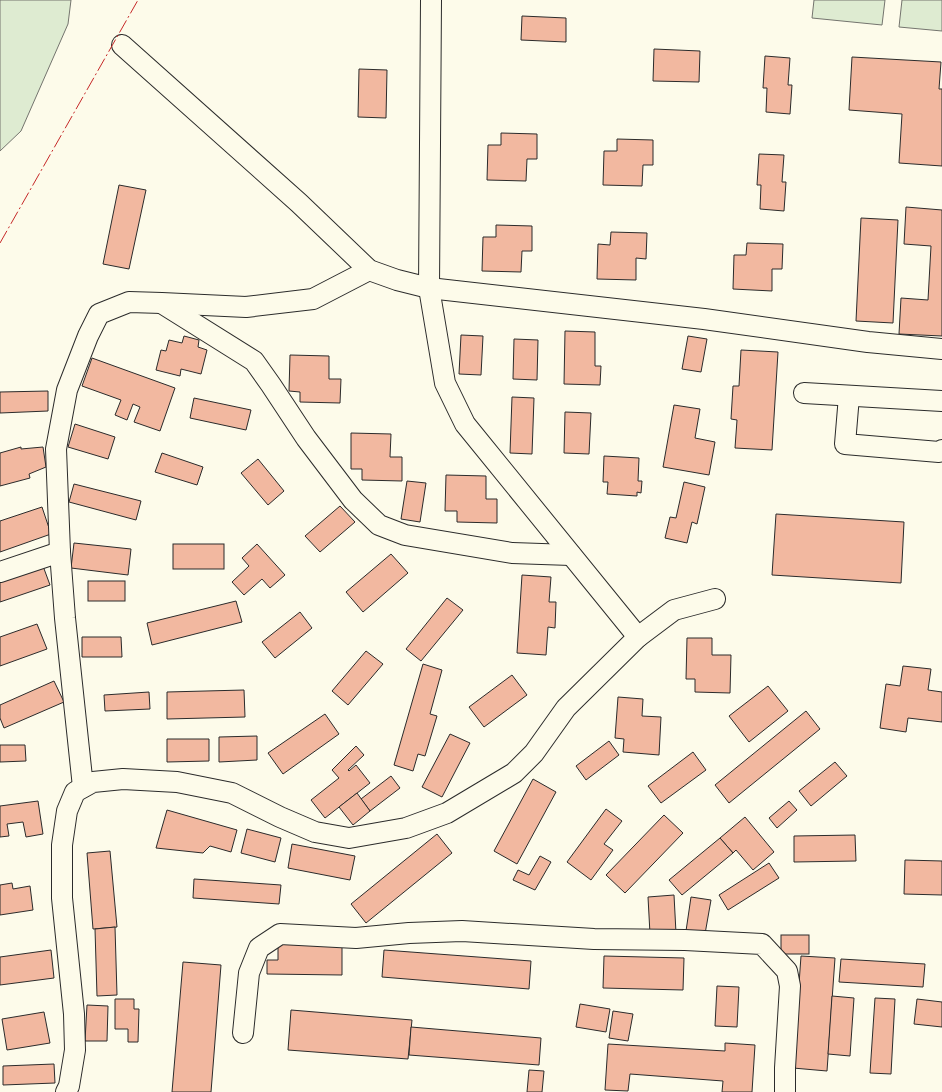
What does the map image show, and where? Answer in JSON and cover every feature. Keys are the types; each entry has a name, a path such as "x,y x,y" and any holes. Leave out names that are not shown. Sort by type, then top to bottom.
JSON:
{"street":[{"path":"431,0 429,288 445,384 465,424 638,637"},
{"path":"122,45 299,203 369,270 397,280 429,288 704,319 868,342 942,349"},
{"path":"83,788 60,552 56,449 67,390 88,336 99,314 129,302 246,308 313,299 369,270"},
{"path":"162,303 254,361 272,385 306,438 353,500 379,525 405,535 512,553 572,555"},
{"path":"804,393 942,401"},
{"path":"849,396 845,444 939,452 942,450"},
{"path":"0,572 60,552"},
{"path":"66,1092 69,1086 75,1050 74,1014 62,898 62,845 67,811 75,792 93,782 123,779 177,782 232,793 280,817 315,832 349,838 406,828 447,813 514,773 534,753 566,708 638,637 674,610 715,599"},
{"path":"243,1034 249,973 259,948 280,934 356,938 409,933 462,931 594,939 685,940 762,944 787,971 790,986 785,1092"}],"green space":[{"path":"0,0 71,0 68,24 21,131 0,151"},
{"path":"814,0 885,0 882,25 812,18"},
{"path":"902,0 942,0 942,31 899,27"}],"building":[{"path":"522,16 566,18 566,42 521,40"},
{"path":"654,49 700,51 699,82 653,81"},
{"path":"765,56 790,58 788,85 792,85 790,114 766,112 767,88 763,88"},
{"path":"852,57 941,62 939,89 942,89 942,166 899,163 902,114 849,110"},
{"path":"359,69 387,70 386,118 358,117"},
{"path":"501,133 537,134 537,159 527,159 526,181 487,180 488,145 501,145"},
{"path":"617,139 653,140 653,165 643,165 642,186 603,185 604,151 617,151"},
{"path":"759,154 784,155 782,182 786,182 784,211 760,209 761,185 757,185"},
{"path":"119,185 146,190 129,269 103,264"},
{"path":"906,207 942,210 942,336 899,334 901,298 928,300 931,246 904,244"},
{"path":"861,218 898,220 893,323 856,321"},
{"path":"496,225 532,226 532,251 522,251 521,272 482,271 483,237 496,237"},
{"path":"611,232 647,233 646,259 636,258 636,280 597,279 598,244 610,245"},
{"path":"747,243 783,244 782,269 772,269 772,291 733,289 734,255 746,255"},
{"path":"565,331 595,332 595,366 601,366 600,385 564,384"},
{"path":"461,335 483,336 481,375 459,374"},
{"path":"184,336 199,340 198,347 207,350 201,374 181,369 180,376 156,370 161,350 166,351 169,340 182,343"},
{"path":"688,336 707,339 701,372 682,369"},
{"path":"514,339 538,340 537,380 513,379"},
{"path":"741,350 778,352 772,450 735,448 737,420 731,419 733,386 739,386"},
{"path":"290,355 329,356 329,379 341,379 340,403 300,402 300,392 289,391"},
{"path":"92,358 175,388 160,431 134,422 140,407 133,404 127,420 115,415 121,400 82,386"},
{"path":"48,391 48,411 0,413 0,392"},
{"path":"512,397 534,398 532,454 510,453"},
{"path":"194,398 251,410 246,430 190,418"},
{"path":"674,405 700,409 695,438 715,442 709,475 663,467"},
{"path":"565,412 591,413 589,454 564,453"},
{"path":"75,424 115,437 108,459 68,447"},
{"path":"351,433 391,434 390,457 402,457 402,481 362,480 362,469 351,469"},
{"path":"21,447 21,449 43,447 46,467 29,474 30,478 0,486 0,453"},
{"path":"162,453 203,467 197,485 155,472"},
{"path":"604,456 639,458 638,481 642,481 641,493 637,492 637,496 607,494 608,482 603,482"},
{"path":"258,459 284,491 268,505 241,473"},
{"path":"446,475 486,476 486,499 497,499 497,523 457,522 457,511 445,511"},
{"path":"407,481 426,483 420,522 401,519"},
{"path":"684,482 705,487 697,524 692,522 687,543 665,538 670,517 676,518"},
{"path":"74,484 141,501 136,520 69,502"},
{"path":"340,506 355,522 320,552 305,536"},
{"path":"42,507 51,534 0,552 0,521"},
{"path":"776,514 904,522 901,583 772,575"},
{"path":"74,543 131,549 128,575 71,568"},
{"path":"173,544 224,544 224,569 173,569"},
{"path":"257,544 285,575 270,588 262,579 244,595 232,582 249,566 242,558"},
{"path":"391,554 408,573 363,612 346,592"},
{"path":"43,566 50,585 0,602 0,581"},
{"path":"522,575 551,577 549,602 556,602 555,628 548,627 546,655 517,653"},
{"path":"88,581 125,581 125,601 88,601"},
{"path":"447,598 463,610 421,661 406,649"},
{"path":"236,601 242,622 152,645 147,623"},
{"path":"300,612 312,628 275,658 262,642"},
{"path":"37,624 47,649 0,666 0,637"},
{"path":"82,637 121,637 122,657 82,657"},
{"path":"687,638 712,638 712,655 731,655 730,693 695,692 695,679 686,679"},
{"path":"366,651 383,664 348,705 332,691"},
{"path":"423,664 442,670 430,714 437,716 425,756 418,754 413,771 394,765"},
{"path":"903,666 931,669 928,690 942,692 942,722 908,718 906,732 880,728 886,684 900,686"},
{"path":"512,675 527,695 484,727 469,707"},
{"path":"54,681 64,702 4,728 0,718 0,705"},
{"path":"768,686 788,711 749,742 729,716"},
{"path":"244,690 245,717 167,719 167,692"},
{"path":"149,692 150,709 105,711 104,695"},
{"path":"618,697 643,699 642,716 661,717 659,755 623,752 624,739 615,738"},
{"path":"806,711 820,729 729,803 715,785"},
{"path":"325,714 339,734 283,774 268,753"},
{"path":"450,734 470,743 442,797 422,787"},
{"path":"257,736 257,760 219,762 219,737"},
{"path":"167,739 209,739 209,761 167,762"},
{"path":"609,741 619,755 586,780 576,766"},
{"path":"0,745 25,745 26,761 0,762"},
{"path":"356,746 364,755 348,770 349,771 356,765 370,783 325,818 311,800 339,778 332,770"},
{"path":"693,752 706,770 661,803 648,786"},
{"path":"835,762 847,776 811,806 799,791"},
{"path":"391,776 400,788 370,811 361,799"},
{"path":"533,779 556,792 517,864 494,851"},
{"path":"357,793 370,811 353,825 339,807"},
{"path":"38,801 43,834 26,837 23,822 7,824 9,836 0,837 0,806"},
{"path":"789,801 797,810 777,828 769,818"},
{"path":"606,809 622,821 604,844 613,850 591,880 567,862"},
{"path":"167,810 237,830 231,852 210,846 203,853 156,848"},
{"path":"664,815 683,833 625,893 606,875"},
{"path":"745,817 774,852 753,870 736,850 733,853 720,838"},
{"path":"247,829 281,838 275,862 241,853"},
{"path":"437,834 452,853 366,923 351,904"},
{"path":"855,835 856,861 794,862 794,836"},
{"path":"720,838 733,853 682,895 669,880"},
{"path":"292,844 355,856 350,880 288,868"},
{"path":"110,851 117,927 93,929 87,853"},
{"path":"540,856 551,862 535,890 513,880 518,870 529,875"},
{"path":"905,860 942,861 942,895 904,894"},
{"path":"769,863 779,878 728,910 719,895"},
{"path":"194,879 281,885 279,904 193,898"},
{"path":"12,883 13,889 30,886 33,910 0,915 0,885"},
{"path":"674,895 676,933 650,934 648,897"},
{"path":"691,897 711,900 705,934 686,931"},
{"path":"115,927 117,995 97,996 95,929"},
{"path":"781,935 809,935 809,954 781,954"},
{"path":"278,944 342,945 342,975 267,974 267,960 278,960"},
{"path":"51,950 54,978 0,985 0,957"},
{"path":"384,950 531,961 529,989 382,977"},
{"path":"604,956 684,958 683,990 603,988"},
{"path":"801,956 835,958 827,1071 793,1068"},
{"path":"841,959 925,964 923,987 839,982"},
{"path":"183,962 221,965 211,1092 172,1092"},
{"path":"717,986 739,987 737,1027 715,1026"},
{"path":"832,996 854,998 850,1056 828,1054"},
{"path":"875,998 895,999 891,1074 870,1073"},
{"path":"115,999 134,999 134,1009 139,1009 138,1042 128,1042 128,1029 115,1029"},
{"path":"917,999 942,1002 942,1027 914,1024"},
{"path":"580,1004 610,1009 606,1032 576,1027"},
{"path":"87,1005 108,1006 107,1041 85,1041"},
{"path":"291,1010 412,1020 408,1059 288,1050"},
{"path":"613,1011 633,1014 628,1041 609,1038"},
{"path":"44,1012 50,1043 7,1050 2,1019"},
{"path":"411,1027 541,1038 539,1065 409,1055"},
{"path":"725,1043 755,1045 752,1092 722,1092 723,1081 630,1074 628,1091 605,1090 608,1044 725,1051"},
{"path":"54,1064 55,1083 3,1085 3,1066"},
{"path":"529,1070 544,1071 542,1092 527,1092"}],"power":[{"path":"0,243 138,0"}]}
